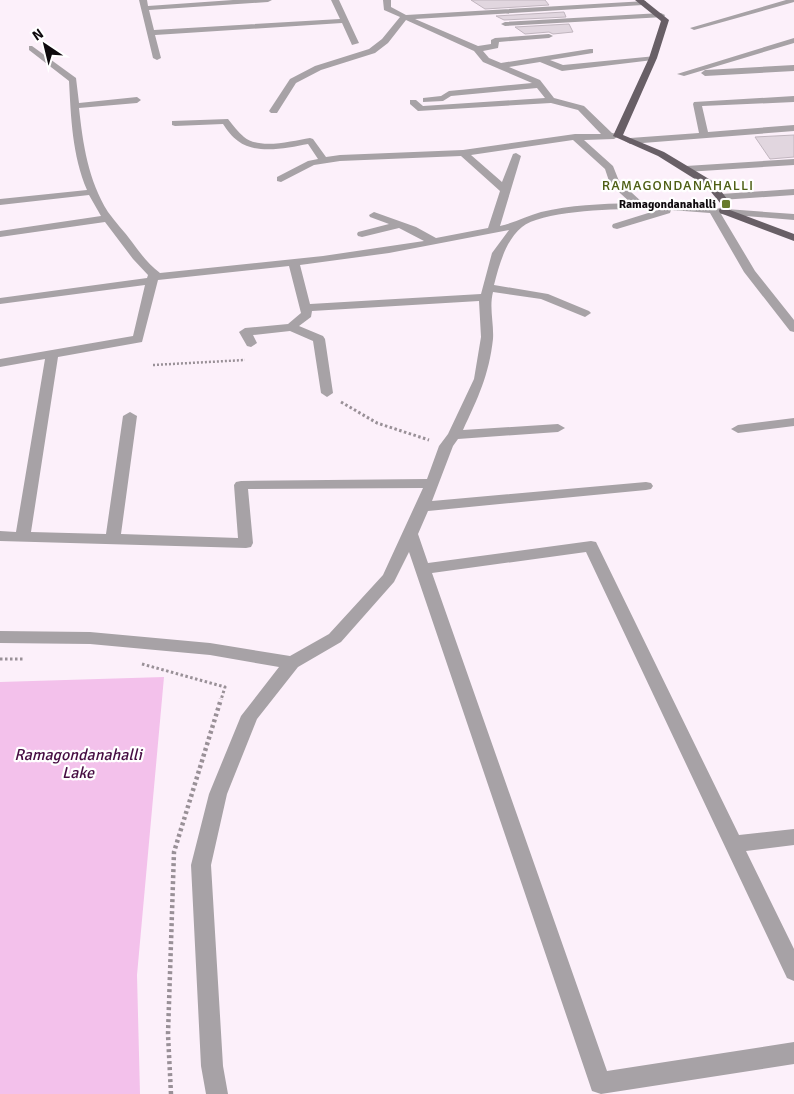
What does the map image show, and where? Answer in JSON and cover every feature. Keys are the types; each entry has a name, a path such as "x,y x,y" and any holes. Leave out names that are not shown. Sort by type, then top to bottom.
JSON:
{"main road":[{"path":"641,1 665,20 653,58 613,136 661,154 710,184 719,206 794,238"}],"street":[{"path":"157,58 144,4 268,0"},
{"path":"335,0 355,44"},
{"path":"387,0 387,8 477,49 486,60 538,85 551,100"},
{"path":"694,28 794,0"},
{"path":"274,111 293,81 318,68 372,52 404,17 641,1"},
{"path":"505,24 660,15"},
{"path":"151,33 344,21"},
{"path":"477,49 495,46 495,40 549,36"},
{"path":"794,40 681,74 794,68"},
{"path":"32,48 73,80 75,123 92,192 108,218 154,278"},
{"path":"499,66 590,51"},
{"path":"543,60 562,68 653,58"},
{"path":"538,85 450,94 443,98 410,103 421,109 551,100 581,108 613,136"},
{"path":"704,135 697,104 794,99"},
{"path":"74,106 137,100"},
{"path":"174,123 225,121 242,140 253,144 274,146 310,141 324,161"},
{"path":"630,141 794,128"},
{"path":"281,179 311,163 340,158 463,152 575,137 613,136"},
{"path":"575,137 610,168 614,182 642,207"},
{"path":"463,152 505,190"},
{"path":"493,230 516,156"},
{"path":"686,169 794,162"},
{"path":"0,202 92,192"},
{"path":"0,301 158,277 293,261 345,257 518,225 542,214 594,207 678,208 719,206 794,192"},
{"path":"719,206 794,217"},
{"path":"719,206 750,272 794,328"},
{"path":"617,226 678,208"},
{"path":"374,215 412,229 434,242"},
{"path":"0,234 108,218"},
{"path":"362,234 397,225"},
{"path":"217,1094 212,1066 201,866 218,794 250,716 292,663 335,638 389,578 480,379 487,337 487,292 497,253 518,225"},
{"path":"291,327 307,314 293,261"},
{"path":"0,363 138,339 154,278"},
{"path":"305,308 487,292 544,296 585,312"},
{"path":"252,343 245,332 291,327 319,340 327,393"},
{"path":"23,537 52,354"},
{"path":"113,539 130,416"},
{"path":"738,429 794,422"},
{"path":"450,441 558,428"},
{"path":"0,536 246,543 240,484 432,483"},
{"path":"423,507 646,486"},
{"path":"410,533 600,1083 794,1053"},
{"path":"423,569 590,546 794,971"},
{"path":"0,636 90,638 201,648 292,663"},
{"path":"733,844 794,837"}],"path":[{"path":"153,365 255,359 252,343"},
{"path":"327,393 377,423 450,441"},
{"path":"0,659 28,659"},
{"path":"132,661 226,687"}],"water":[{"name":"Ramagondanahalli Lake","path":"164,677 137,975 140,1094 0,1094 0,682"}],"building":[{"path":"471,0 545,0 549,5 485,9"},
{"path":"564,12 566,17 504,20 496,16"},
{"path":"569,24 573,32 553,34 549,32 525,34 515,27"},
{"path":"794,135 794,157 770,159 755,137"}],"place":[{"name":"Ramagondanahalli","path":"726,204"}],"district":[{"name":"RAMAGONDANAHALLI","path":"678,185"}]}
